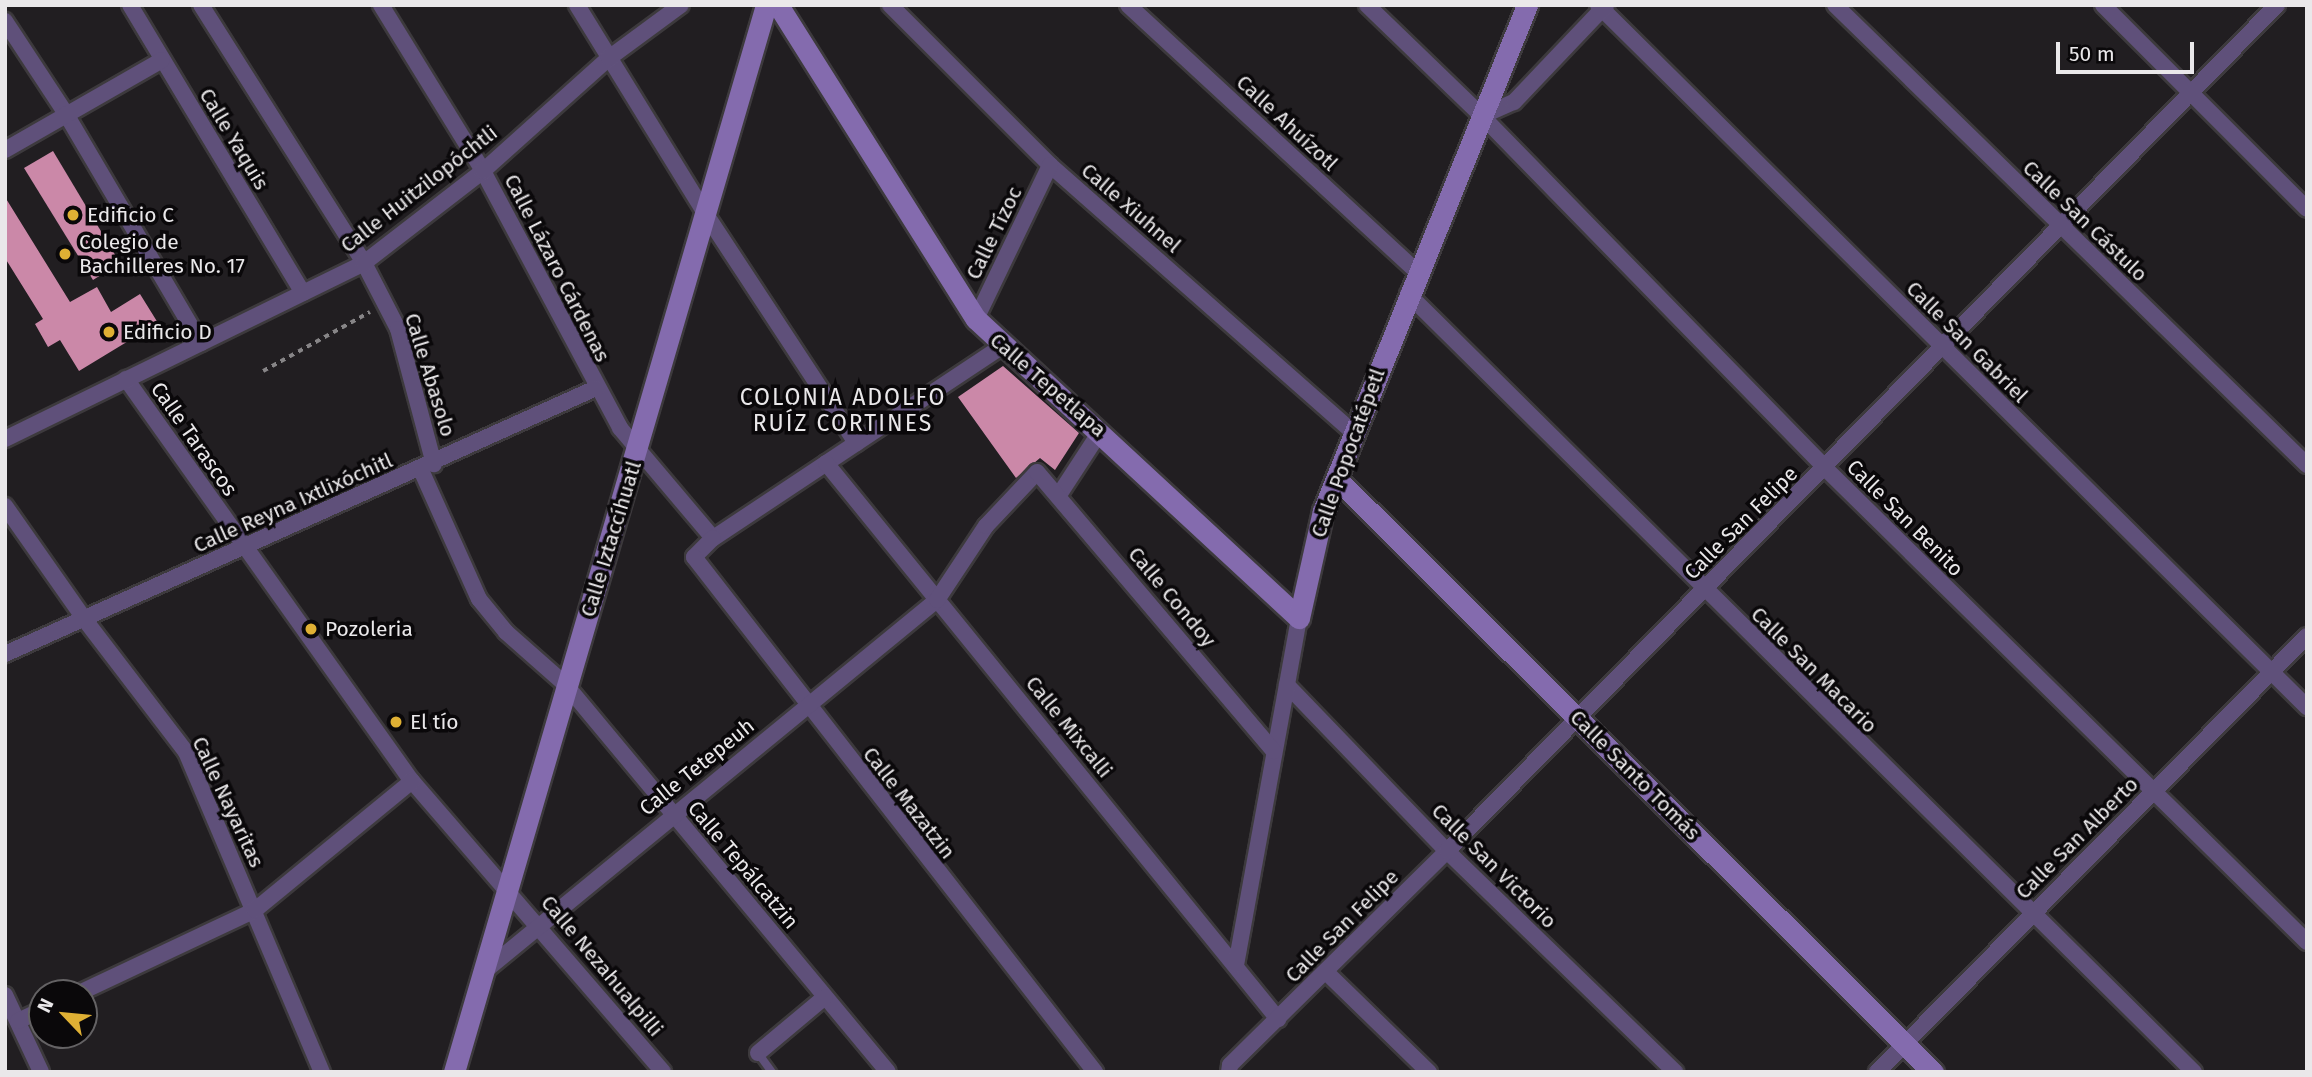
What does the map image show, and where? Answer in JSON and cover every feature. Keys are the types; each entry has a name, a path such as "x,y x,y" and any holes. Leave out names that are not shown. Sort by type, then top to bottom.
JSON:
{"street":[{"name":"Calle Yaquis","path":"130,5 303,293"},
{"name":"Calle Abasolo","path":"201,5 363,263 398,329 428,467 479,599 506,632 566,685"},
{"name":"Calle Lázaro Cárdenas","path":"381,5 483,171 596,388 620,428 639,446 713,538"},
{"path":"577,5 707,216 856,443"},
{"name":"Calle Huitzilopóchtli","path":"5,439 363,263 483,171 609,58 681,5"},
{"name":"Calle Iztaccíhuatl","path":"454,1072 486,970 566,685 707,216 766,5"},
{"name":"Calle Tepetlapa","path":"778,5 976,319 1001,347 1100,432 1299,618"},
{"name":"Calle Xiuhnel","path":"890,5 1050,165 1353,432"},
{"name":"Calle Ahuízotl","path":"1128,5 1417,272"},
{"name":"Calle San Benito","path":"1367,5 1482,116 1825,468 2307,942"},
{"name":"Calle Popocatépetl","path":"1236,965 1299,618 1323,511 1417,272 1527,5"},
{"name":"Calle San Cástulo","path":"1835,5 2059,227 2307,465"},
{"path":"2104,5 2307,209"},
{"name":"Calle San Felipe","path":"1229,1069 1825,468 2277,5"},
{"path":"1482,116 1514,102 1602,7"},
{"name":"Calle San Gabriel","path":"1602,7 2307,707"},
{"path":"5,21 66,114 201,343"},
{"path":"5,150 162,60"},
{"name":"Calle Tízoc","path":"976,319 1050,165"},
{"name":"Calle San Macario","path":"1408,295 1703,590 2194,1072"},
{"path":"713,538 1001,347"},
{"name":"Calle Tarascos","path":"125,379 412,781 509,888"},
{"name":"Calle Reyna Ixtlixóchitl","path":"5,654 244,546 428,467 596,388"},
{"path":"1059,495 1100,432"},
{"name":"Calle Mixcalli","path":"826,463 1278,1019"},
{"name":"Calle Condoy","path":"986,526 1037,472 1274,751"},
{"name":"Calle Santo Tomás","path":"1337,479 1933,1072"},
{"name":"Calle Nayaritas","path":"5,506 85,620 186,752 322,1072"},
{"name":"Calle Tetepeuh","path":"486,970 937,600 986,526"},
{"name":"Calle Mazatzin","path":"713,538 694,557 806,706 1095,1072"},
{"name":"Calle San Alberto","path":"1877,1072 2307,636"},
{"name":"Calle Tepálcatzin","path":"566,685 888,1072"},
{"name":"Calle San Victorio","path":"1287,685 1447,851 1675,1072"},
{"path":"98,984 255,910 412,781"},
{"name":"Calle Nezahualpilli","path":"509,888 663,1072"},
{"path":"1326,972 1429,1072"},
{"path":"5,995 41,1072"},
{"path":"758,1053 825,997"},
{"path":"18,1021 28,1016"}],"lane":[{"path":"758,1053 772,1072"}],"path":[{"path":"263,371 384,304"}],"building":[{"name":"Edificio C","path":"53,151 120,263 93,280 24,168"},
{"path":"5,197 70,302 97,287 111,312 140,294 158,323 79,371 60,340 48,347 35,324 43,319 5,258"},
{"path":"1003,366 1079,433 1055,470 1040,458 1016,478 958,397"}],"place":[{"name":"Edificio C","path":"73,215"},
{"name":"Colegio de Bachilleres No. 17","path":"65,254"},
{"name":"Edificio D","path":"109,332"},
{"name":"Pozoleria","path":"311,629"},
{"name":"El tío","path":"396,722"}],"district":[{"name":"COLONIA ADOLFO RUÍZ CORTINES","path":"843,410"}]}
